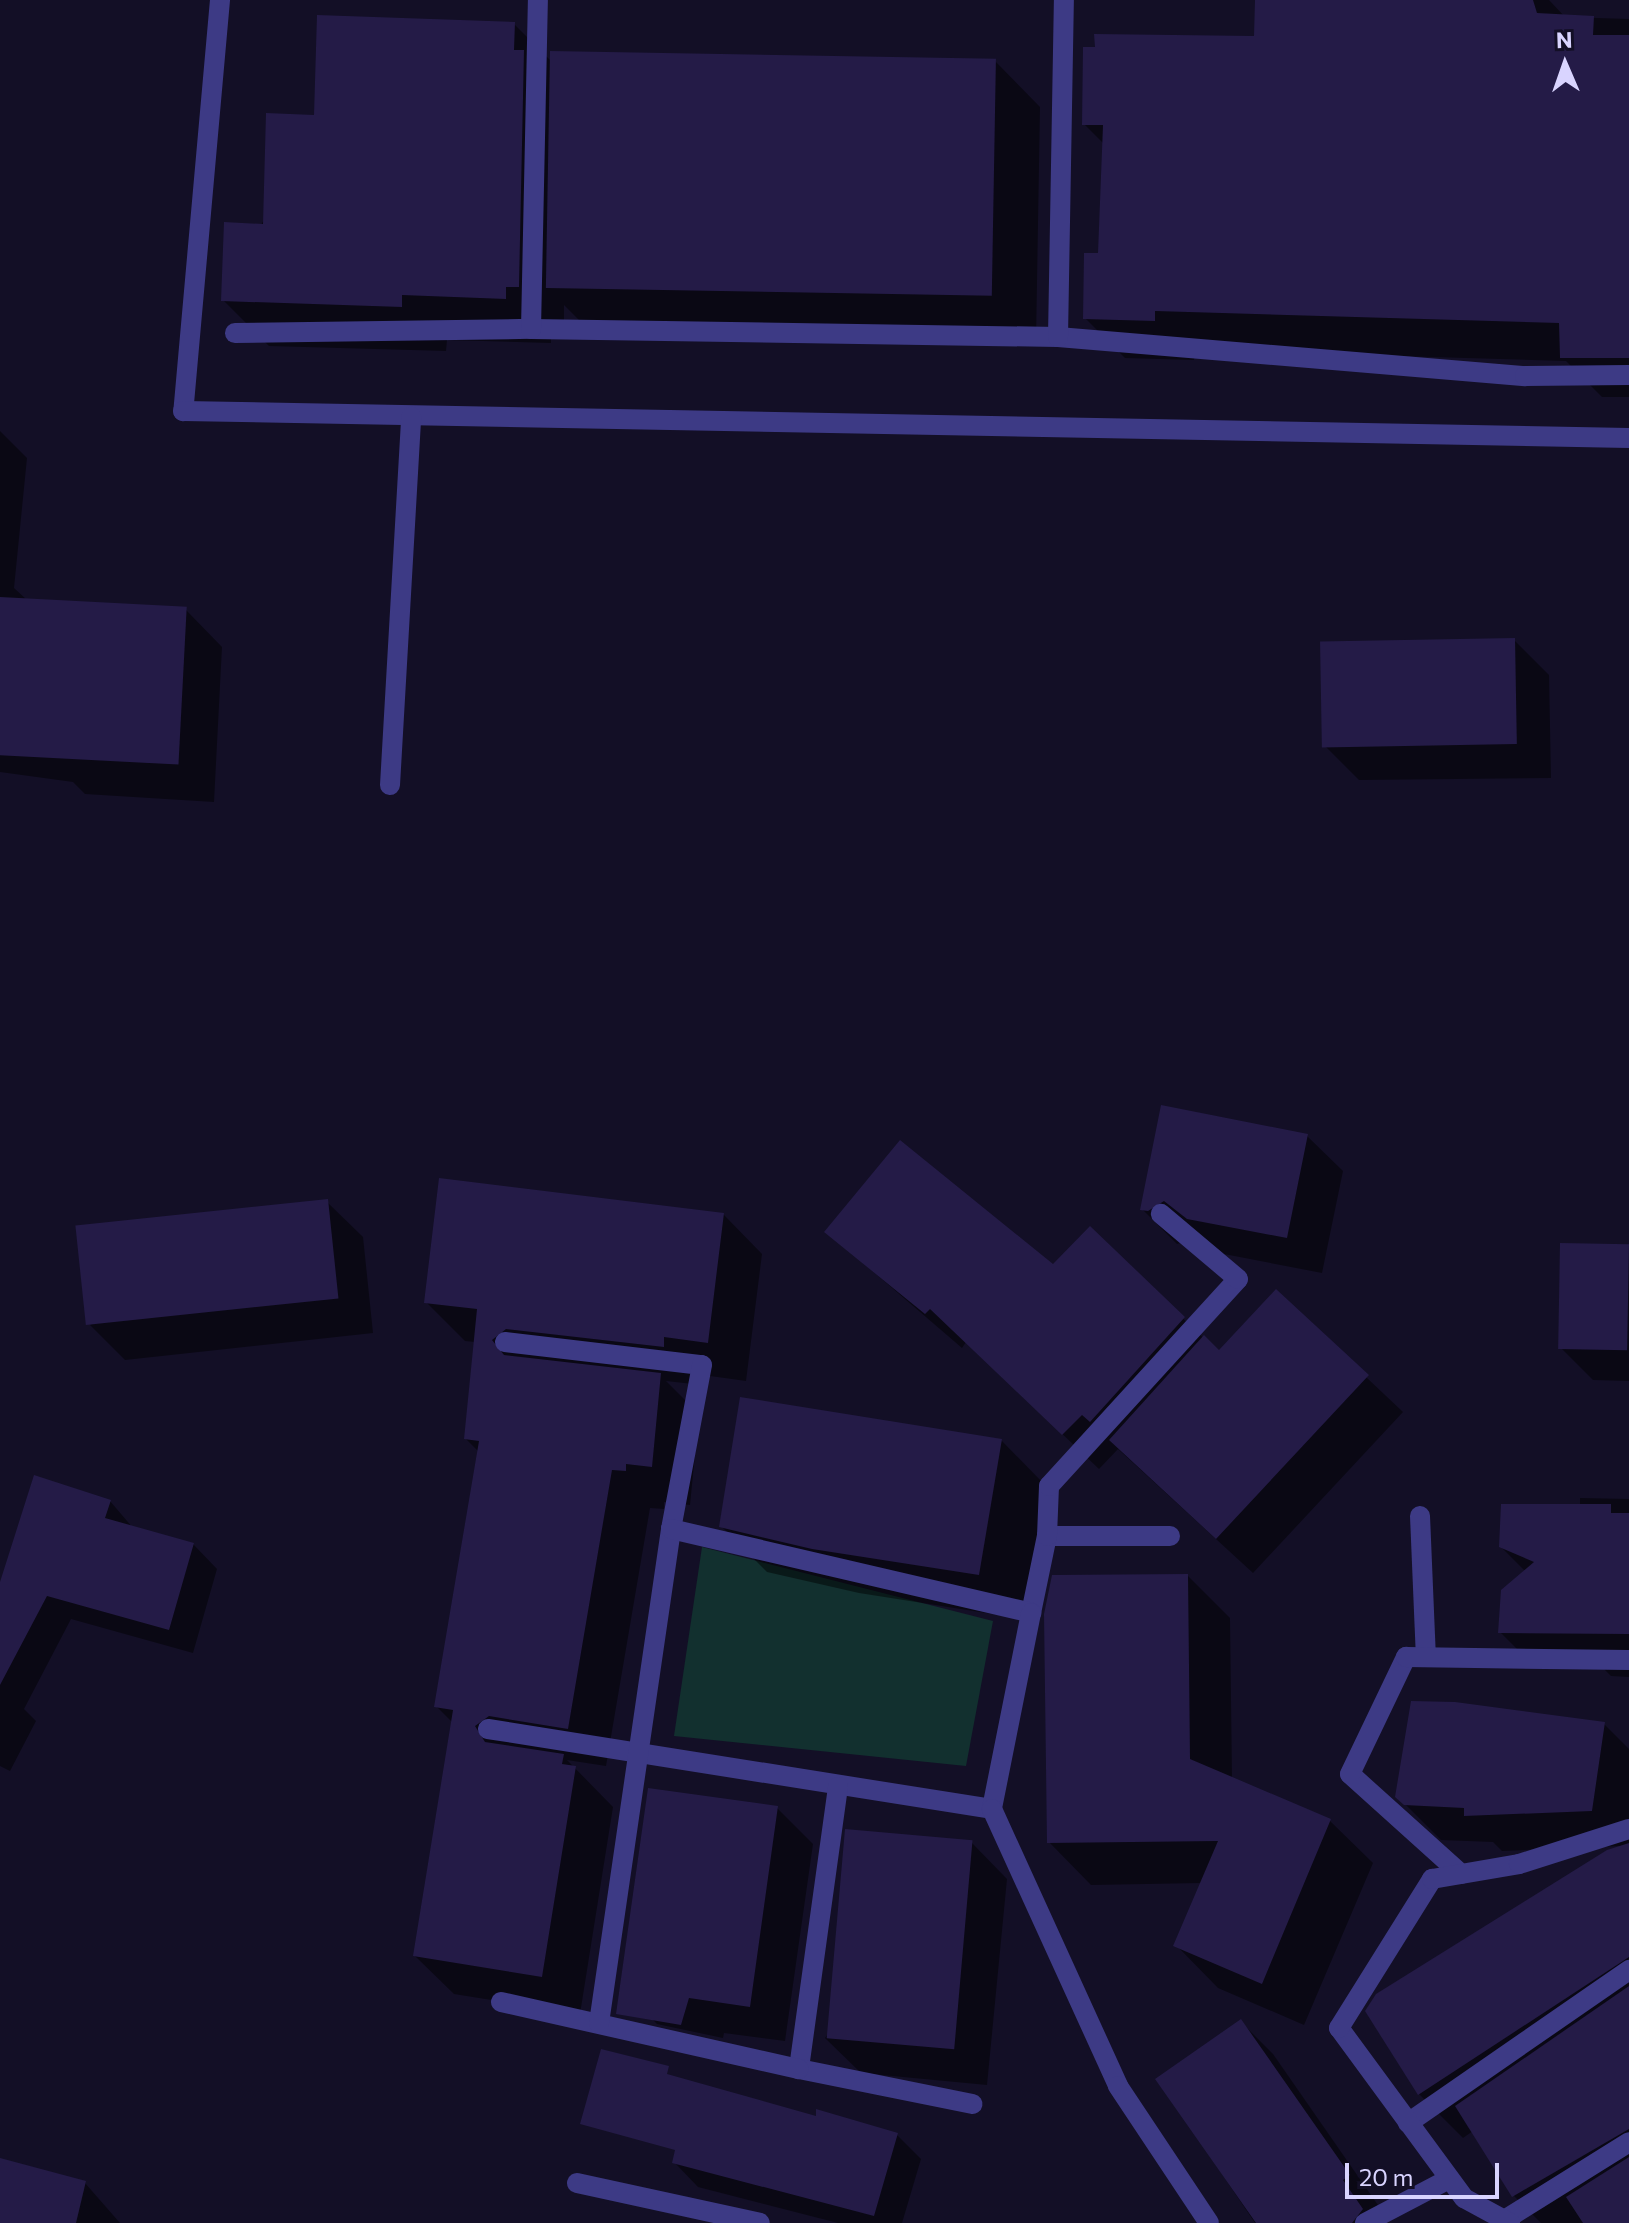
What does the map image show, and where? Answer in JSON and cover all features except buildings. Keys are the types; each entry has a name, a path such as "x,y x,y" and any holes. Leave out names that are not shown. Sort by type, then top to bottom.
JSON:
{"street":[{"path":"220,0 183,411 1629,438"},
{"path":"531,329 538,0"},
{"path":"1058,337 1064,0"},
{"path":"235,333 531,329 1058,337 1525,376 1629,375"},
{"path":"390,785 411,417"},
{"path":"1161,1214 1238,1279 1049,1486 1047,1536 992,1809 1118,2086 1209,2223"},
{"path":"505,1342 702,1365 671,1529 635,1754 599,2023"},
{"path":"1420,1516 1426,1657"},
{"path":"671,1529 1031,1613"},
{"path":"1047,1536 1170,1536"},
{"path":"1461,1874 1350,1774 1406,1657 1629,1660"},
{"path":"488,1729 838,1787 992,1809"},
{"path":"799,2069 838,1787"},
{"path":"1629,1829 1519,1864 1432,1879 1339,2028 1464,2198 1508,2221 1629,2142"},
{"path":"1408,2123 1629,1970"},
{"path":"501,2002 799,2069 973,2104"},
{"path":"1365,2223 1449,2179"},
{"path":"577,2183 760,2223"}],"green space":[{"path":"702,1547 993,1621 966,1766 674,1736"}]}
